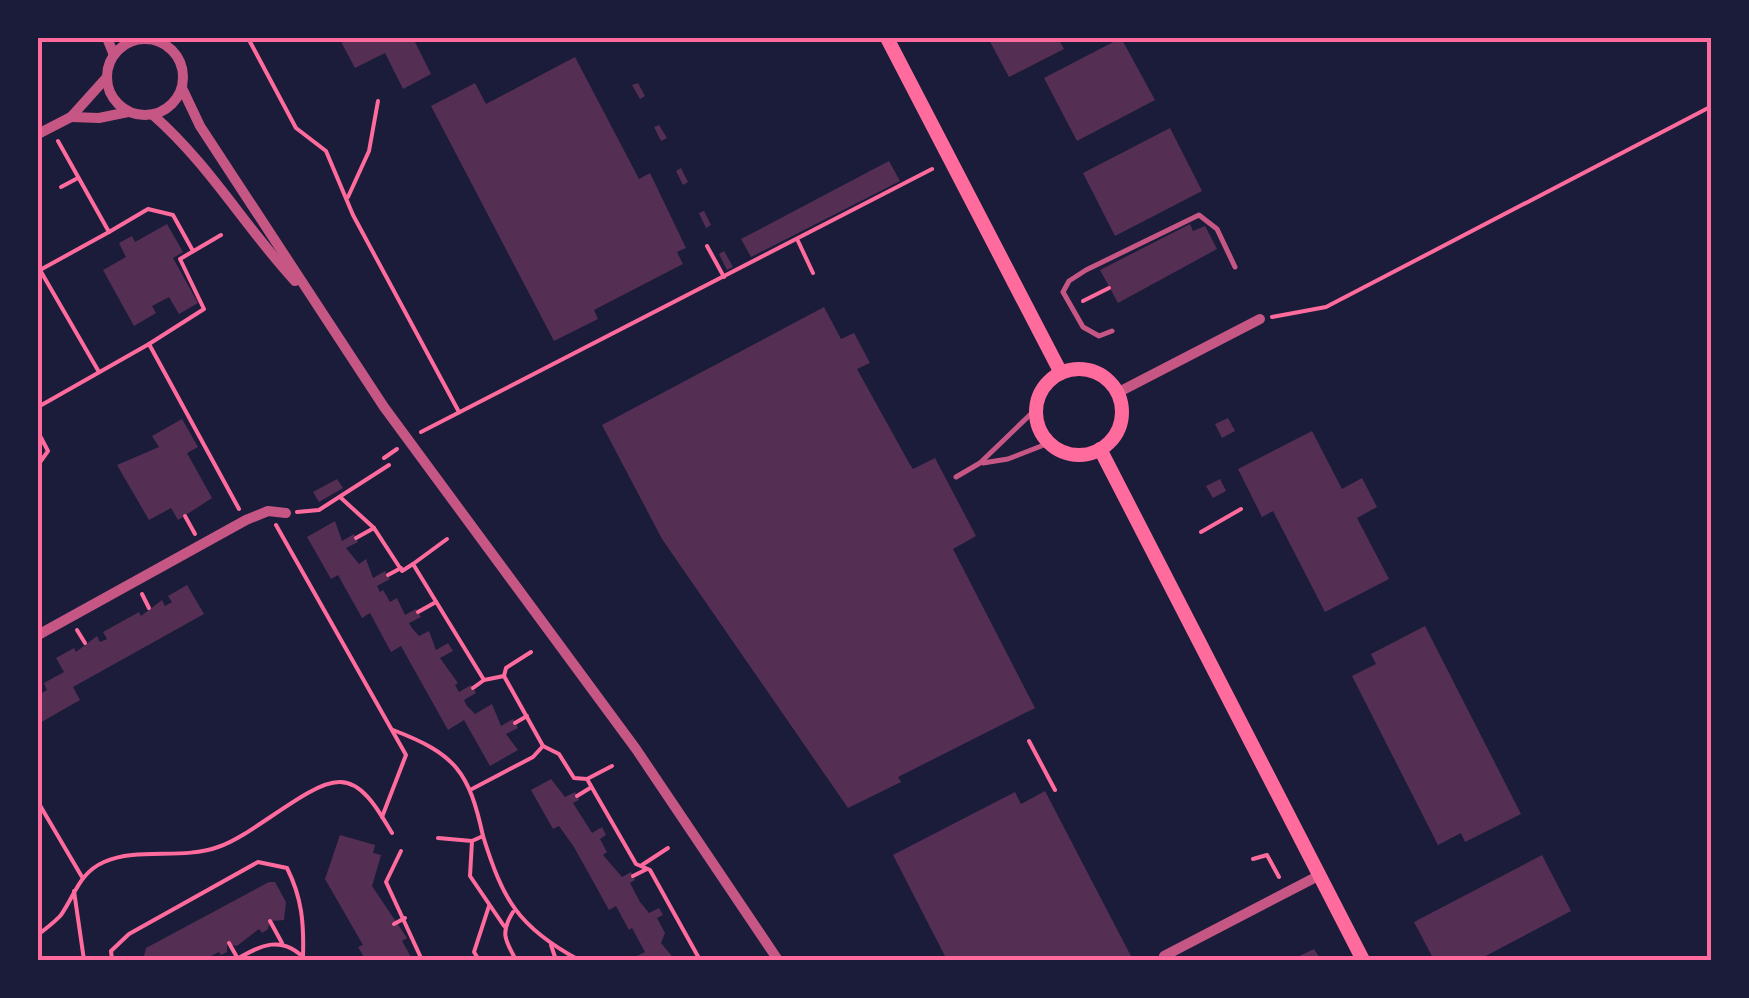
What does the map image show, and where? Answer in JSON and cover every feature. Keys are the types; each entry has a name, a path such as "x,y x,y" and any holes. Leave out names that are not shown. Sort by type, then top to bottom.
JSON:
{"main road":[{"path":"886,38 1061,372"},
{"path":"1087,370 1110,382 1117,393 1120,422 1100,450 1073,454 1049,443 1036,410 1043,388 1061,372 1087,370"},
{"path":"1100,450 1364,960"}],"street":[{"path":"107,38 114,55"},
{"path":"38,134 71,117 107,78 114,55 123,46 146,38 172,49 180,60 182,88 200,126 274,233 307,294 408,442 636,749 778,960"},
{"path":"107,78 113,98 128,112"},
{"path":"71,117 99,118 128,112 153,115 172,106 182,88"},
{"path":"153,115 206,167 259,242 307,294"},
{"path":"1117,393 1260,319"},
{"path":"38,634 246,520 268,511 286,513"},
{"path":"1165,958 1320,875"}],"lane":[{"path":"1112,331 1099,336 1083,327 1063,292 1069,280 1199,215 1217,230 1236,267"},
{"path":"956,477 980,464 1036,410"},
{"path":"980,464 1008,459 1049,443"}],"path":[{"path":"248,38 296,128 326,151 353,216 459,412"},
{"path":"348,197 369,151 378,101"},
{"path":"1260,319 1326,307 1712,106"},
{"path":"50,128 108,232"},
{"path":"408,442 459,412 932,169"},
{"path":"61,187 78,178"},
{"path":"100,372 40,270 148,209 173,214 193,251"},
{"path":"38,406 204,309 180,259 221,235"},
{"path":"797,241 813,273"},
{"path":"708,246 724,278"},
{"path":"149,344 246,520"},
{"path":"38,432 48,451 38,464"},
{"path":"286,513 319,510 390,465"},
{"path":"340,496 374,528 400,568"},
{"path":"1201,532 1240,510"},
{"path":"268,511 406,756 382,817"},
{"path":"185,516 201,544"},
{"path":"356,538 374,528"},
{"path":"388,575 413,564 447,539"},
{"path":"413,564 484,680"},
{"path":"418,612 437,602"},
{"path":"450,647 461,641"},
{"path":"531,652 506,668 504,676 543,746 558,754 574,778 586,780 612,766"},
{"path":"473,688 484,680 504,676"},
{"path":"515,723 528,716"},
{"path":"392,730 451,758 472,789 498,884 514,911 551,945 579,960"},
{"path":"1029,742 1055,790"},
{"path":"472,789 533,757 543,746"},
{"path":"586,780 640,866 647,869 700,960"},
{"path":"38,935 60,916 82,877 106,861 185,856 219,847 280,814 316,786 342,781 358,787 392,833"},
{"path":"577,796 591,788"},
{"path":"38,802 82,877"},
{"path":"604,831 614,826"},
{"path":"438,838 472,841 482,836"},
{"path":"472,841 470,876 504,926"},
{"path":"640,866 668,848"},
{"path":"386,882 401,851"},
{"path":"1253,859 1267,854 1279,876"},
{"path":"112,960 111,951 129,934 258,862 287,868 296,886 303,909 305,958"},
{"path":"633,876 647,869"},
{"path":"374,879 386,882 422,960"},
{"path":"74,890 84,960"},
{"path":"477,960 474,952 488,906"},
{"path":"661,912 670,907"},
{"path":"514,911 504,926 504,942 516,960"},
{"path":"394,924 405,918"},
{"path":"270,920 283,944 305,958"},
{"path":"229,943 236,960 265,943 283,944"},
{"path":"551,945 556,960"},
{"path":"686,960 697,954"}],"building":[{"path":"339,38 413,38 431,74 403,89 385,53 355,68"},
{"path":"988,38 1058,38 1064,49 1009,77"},
{"path":"1121,38 1155,100 1077,141 1044,78"},
{"path":"575,57 639,179 650,173 686,248 677,252 683,264 594,310 598,319 554,341 431,106 475,83 486,104"},
{"path":"638,83 645,96 640,99 632,85"},
{"path":"659,125 667,138 661,141 654,127"},
{"path":"1170,128 1202,191 1115,236 1083,173"},
{"path":"889,161 900,181 751,257 741,239"},
{"path":"681,168 688,182 683,185 676,171"},
{"path":"704,211 711,225 706,228 699,213"},
{"path":"167,224 183,252 173,258 198,303 179,314 169,297 152,306 156,313 134,326 103,270 126,257 119,243 132,236 135,242"},
{"path":"1190,224 1193,231 1205,226 1217,249 1118,303 1100,270"},
{"path":"724,251 733,267 727,270 719,254"},
{"path":"824,307 841,339 854,333 870,363 857,369 913,469 935,458 976,536 953,549 1035,708 898,777 901,782 848,808 662,539 602,425"},
{"path":"1228,418 1235,431 1222,438 1215,424"},
{"path":"182,419 198,447 187,453 212,498 178,520 171,508 149,520 117,465 159,447 152,436"},
{"path":"1312,431 1342,489 1362,478 1377,507 1357,518 1389,579 1325,612 1273,511 1262,517 1238,469"},
{"path":"337,479 343,488 319,502 313,492"},
{"path":"1220,479 1226,491 1213,498 1206,486"},
{"path":"335,521 342,541 354,534 358,542 346,548 359,564 366,559 373,578 385,571 390,579 377,586 380,592 383,590 390,602 397,598 405,615 416,609 421,617 409,623 419,636 429,631 436,650 448,643 453,651 440,658 458,683 455,685 459,692 471,685 476,693 464,700 467,706 475,714 492,704 501,726 513,719 518,728 506,734 518,750 490,766 464,720 448,730 401,646 391,652 370,613 362,618 338,575 331,579 307,537"},
{"path":"187,585 204,614 73,687 80,700 38,724 38,689 40,694 47,690 44,683 64,672 56,658 74,648 76,652 97,636 100,642 107,639 103,632 139,612 141,616 162,600 165,606 172,602 168,596"},
{"path":"1425,626 1521,814 1465,842 1461,833 1438,845 1352,676 1376,664 1371,654"},
{"path":"551,779 565,797 575,792 579,800 573,803 592,833 602,827 606,835 600,839 607,852 603,855 622,877 631,872 635,880 630,883 649,913 659,908 663,915 657,918 665,933 661,943 675,960 639,960 637,956 645,952 632,928 629,930 616,906 609,910 574,847 559,826 553,829 531,790"},
{"path":"1045,791 1133,960 947,960 893,855 1015,792 1021,804"},
{"path":"340,835 375,845 373,853 381,855 372,886 407,938 402,941 411,957 366,960 358,947 363,945 325,879"},
{"path":"1542,855 1571,911 1478,960 1434,960 1414,922"},
{"path":"275,882 286,902 284,920 270,921 268,929 262,933 259,929 237,946 227,944 227,952 221,955 219,952 203,960 143,960 146,948"},
{"path":"1314,949 1321,960 1291,960"}]}
